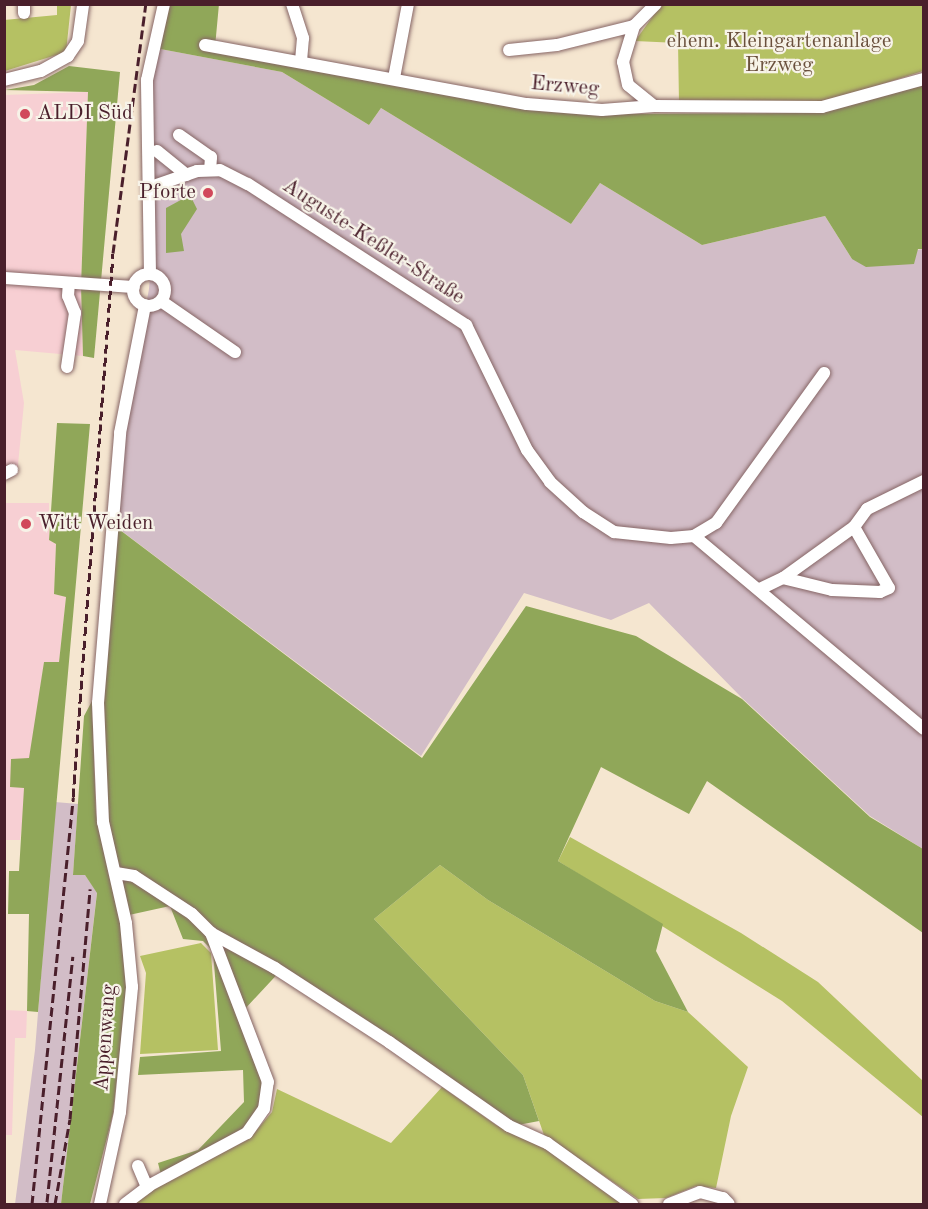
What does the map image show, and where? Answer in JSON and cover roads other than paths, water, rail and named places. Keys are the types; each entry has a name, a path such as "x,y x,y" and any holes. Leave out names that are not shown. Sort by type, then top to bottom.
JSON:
{"street":[{"path":"150,274 147,80 155,34 164,4"},
{"path":"292,4 303,38 301,62"},
{"path":"394,78 408,4"},
{"path":"654,106 628,85 623,62 634,26 656,4"},
{"path":"4,80 41,71 68,56 78,41 83,6"},
{"path":"509,50 558,45 634,26"},
{"name":"Erzweg","path":"205,45 551,107 633,110 654,106 822,107 924,79"},
{"path":"179,135 211,157 210,171"},
{"path":"157,151 187,175"},
{"name":"Auguste-Keßler-Straße","path":"148,188 187,175 220,170 248,184 466,325 527,450 550,482 583,512 614,532 641,538 694,536"},
{"path":"146,305 135,297 134,287 138,278 150,274 164,282 161,301"},
{"path":"4,278 134,287"},
{"path":"67,367 75,313 68,296 69,283"},
{"path":"146,305 161,301 235,352"},
{"path":"146,305 120,433 98,703 103,822 116,873 134,876 192,914 211,933 275,968 389,1042 509,1126 547,1143 632,1204"},
{"path":"824,373 716,523 694,536 760,589 924,729"},
{"path":"760,589 783,578 854,527 867,509 924,481"},
{"path":"783,578 832,590 880,592 889,588 854,527"},
{"name":"Appenwang","path":"100,1204 120,1112 132,987 126,923 116,873"},
{"path":"125,1204 147,1187 247,1133 264,1110 268,1082 211,933"},
{"path":"138,1166 147,1187"},
{"path":"669,1204 700,1192 723,1198 729,1204"}],"railway":[{"path":"32,1204 73,797 113,253 146,4"},
{"path":"55,1204 70,1119 90,889"},
{"path":"47,1202 73,956"}],"place":[{"name":"ALDI Süd","path":"25,114"},
{"name":"Pforte","path":"208,193"},
{"name":"Witt Weiden","path":"26,524"}],"park label":[{"name":"ehem. Kleingartenanlage Erzweg","path":"779,54"}]}
